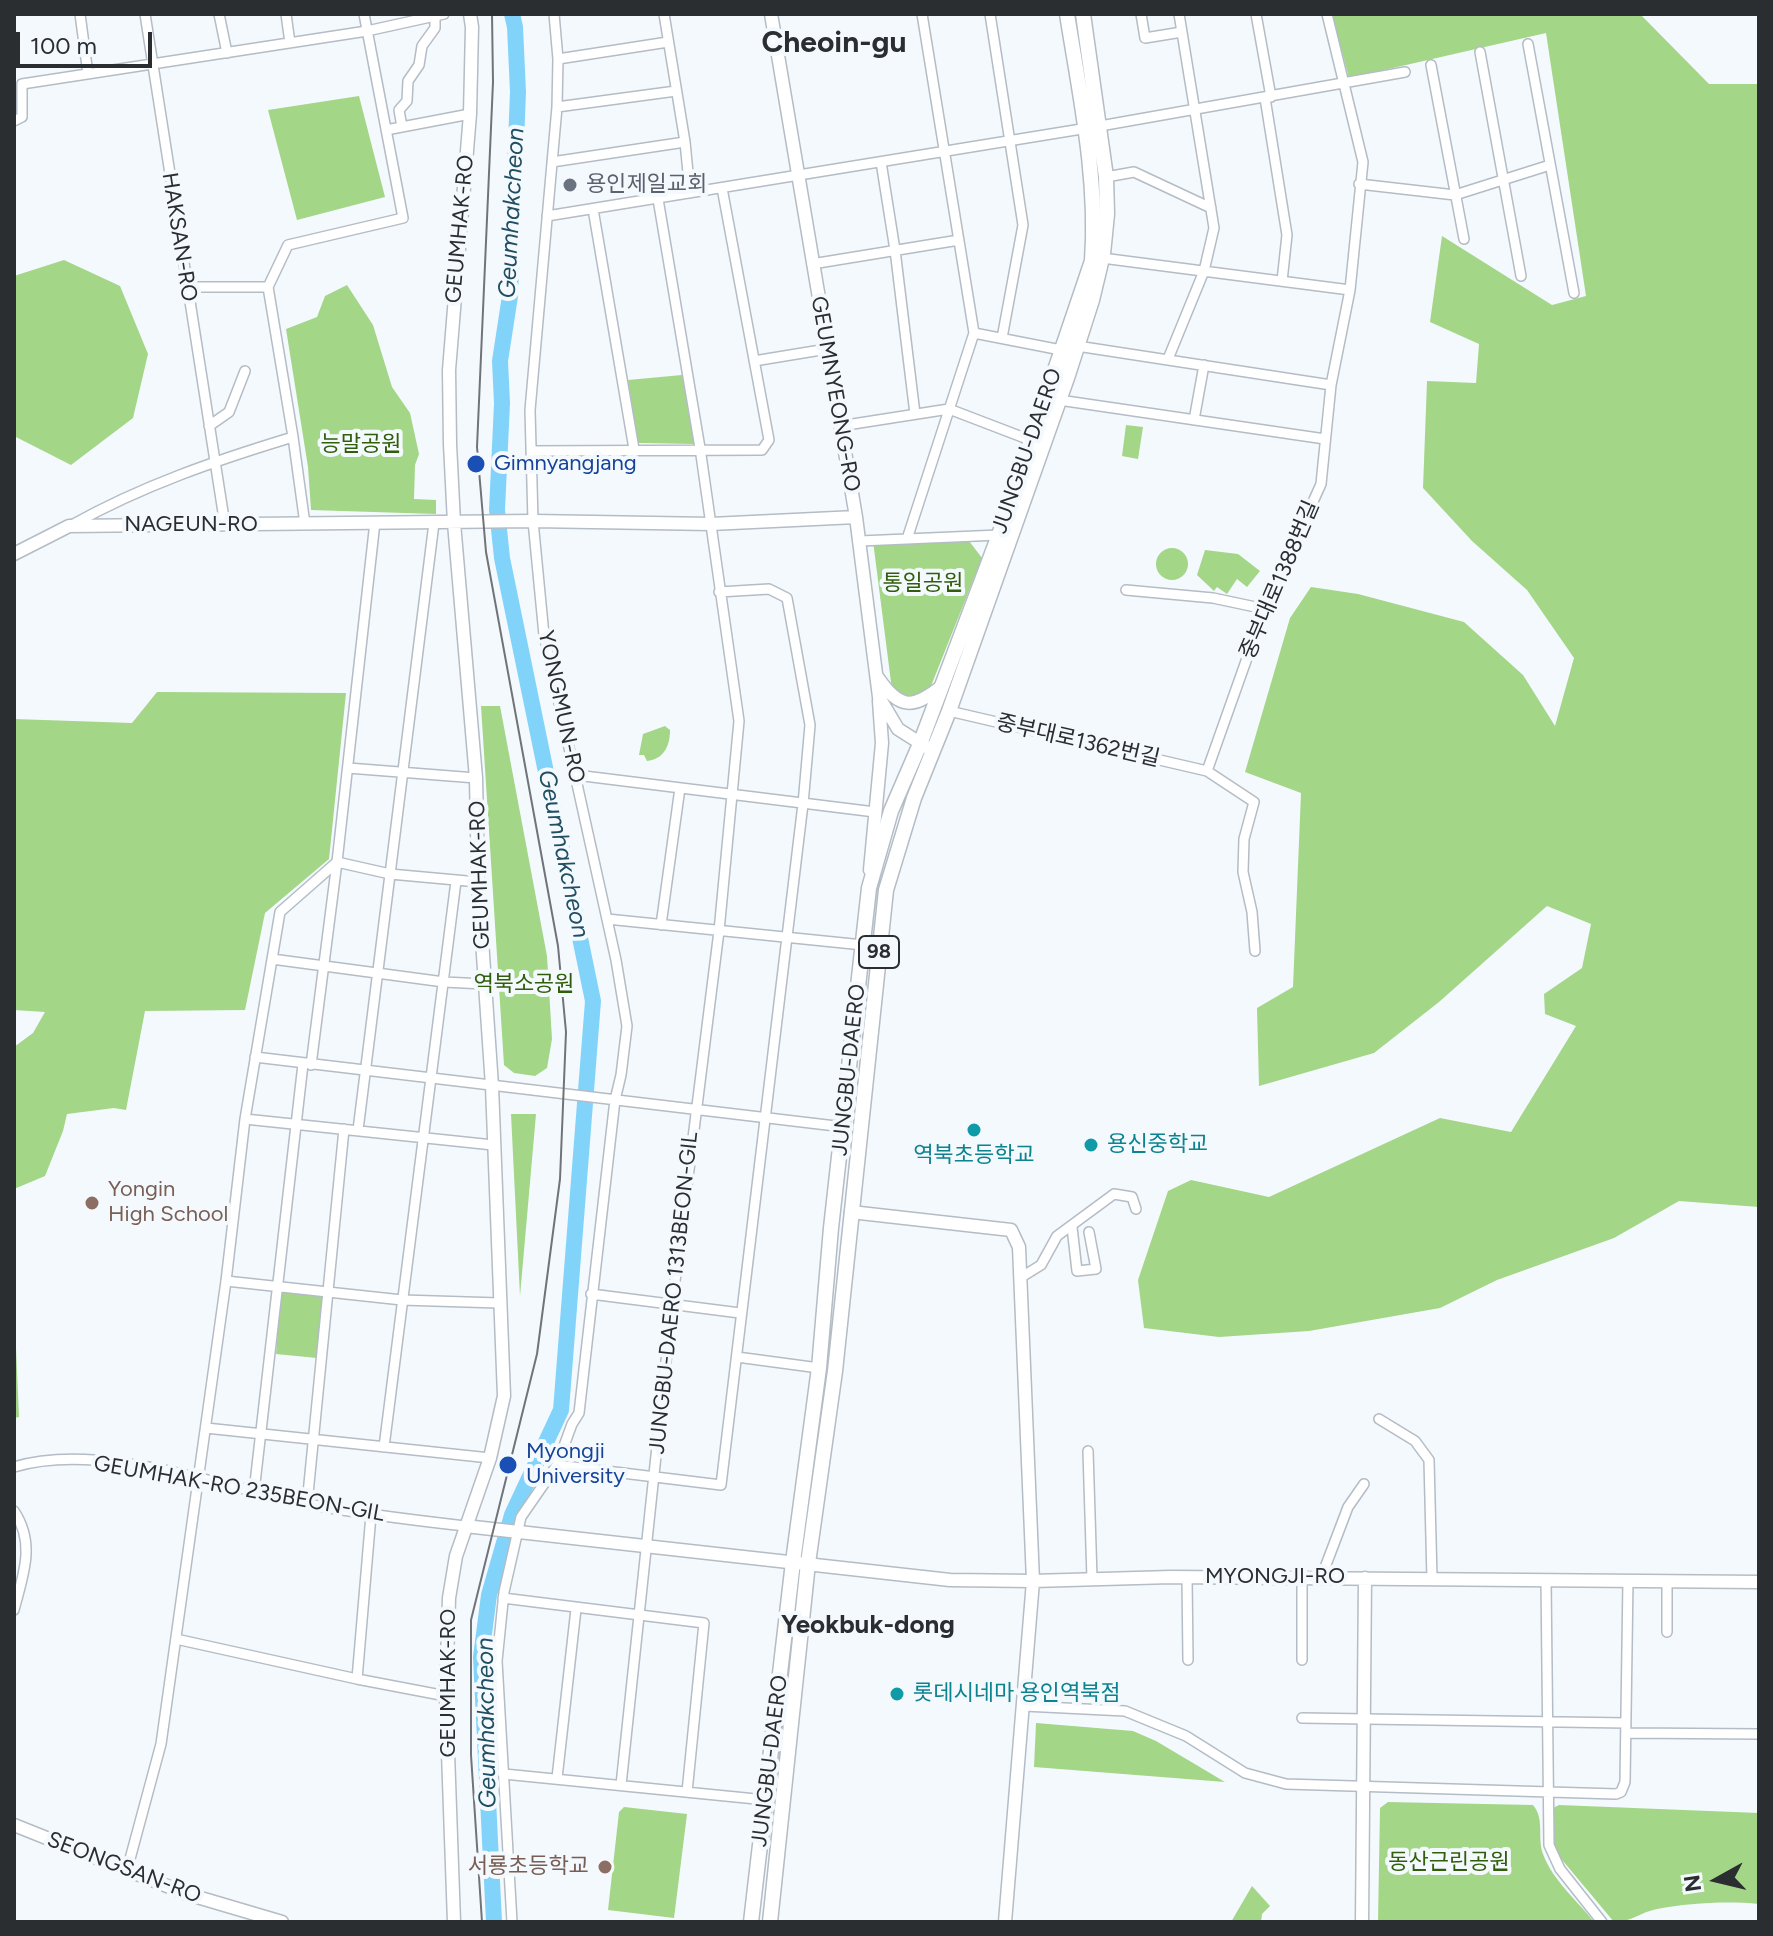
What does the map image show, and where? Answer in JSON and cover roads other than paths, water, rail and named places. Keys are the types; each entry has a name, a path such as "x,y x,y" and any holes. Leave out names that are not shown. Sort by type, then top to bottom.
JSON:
{"main road":[{"name":"GEUMHAK-RO","path":"454,1922 446,1696 449,1598 490,1458 504,1396 492,1086 478,882 476,778 454,523 449,370 470,114 470,14"},
{"name":"GEUMNYEONG-RO","path":"771,14 860,541 879,697 898,729 926,747"},
{"name":"JUNGBU-DAERO","path":"751,1922 819,1368 831,1228 869,888 891,811 949,711 1059,400 1102,258 1107,214 1106,177 1067,14"},
{"name":"JUNGBU-DAERO","path":"770,1922 808,1563 835,1371 886,890 914,798 942,686 999,535 1092,261 1093,127 1083,14"},
{"name":"NAGEUN-RO","path":"16,549 69,526 529,521 711,524 856,517"},
{"path":"876,676 890,696 906,704 924,700 942,686"},
{"path":"869,888 882,743 879,697"},
{"path":"851,1212 1011,1230 1019,1247 1033,1581 1005,1922"},
{"name":"MYONGJI-RO","path":"471,1526 912,1577 1033,1581 1187,1577 1759,1582"},
{"path":"1362,1922 1365,1578"},
{"name":"SEONGSAN-RO","path":"14,1825 187,1894 282,1922"}],"street":[{"path":"80,14 88,74"},
{"name":"HAKSAN-RO","path":"145,14 225,525"},
{"path":"219,14 227,53"},
{"path":"286,14 290,43"},
{"path":"305,524 268,287 288,245 403,218 364,14"},
{"name":"YONGMUN-RO","path":"512,1922 497,1661 503,1598 521,1517 557,1465 579,1413 615,1100 627,1026 607,919 544,635 529,521 530,410 557,107 558,59 554,14"},
{"path":"664,14 690,193"},
{"path":"907,539 974,333 922,14"},
{"path":"990,14 1023,225 1002,338"},
{"path":"1141,14 1145,38 1182,32"},
{"path":"1168,359 1204,271 1214,228 1179,14"},
{"path":"1256,14 1287,235 1282,281"},
{"name":"중부대로1388번길","path":"1207,771 1265,609 1321,484 1331,385 1350,290 1363,162 1327,14"},
{"path":"14,121 22,117 22,84 367,31 439,15 435,28 422,46 419,65 408,81 407,101 399,110 402,127"},
{"path":"558,59 668,42"},
{"path":"1528,44 1574,293"},
{"path":"1480,52 1521,276"},
{"path":"1431,65 1464,239"},
{"path":"547,216 1195,110 1405,72"},
{"path":"557,107 676,91"},
{"path":"386,130 470,114"},
{"path":"552,162 685,142"},
{"path":"881,162 915,414"},
{"path":"1359,184 1455,195 1550,165"},
{"path":"1106,177 1134,172 1211,208"},
{"path":"531,451 762,450 769,440 722,188"},
{"name":"JUNGBU-DAERO 1313BEON-GIL","path":"654,1478 695,1109 719,931 739,721 700,448 658,199"},
{"path":"593,209 634,449"},
{"path":"812,264 959,240"},
{"path":"1102,258 1350,290"},
{"path":"187,287 268,287"},
{"path":"974,333 1061,350"},
{"path":"1077,346 1331,385"},
{"path":"754,361 827,349"},
{"path":"1194,420 1204,365"},
{"path":"209,426 229,412 245,371"},
{"path":"1059,400 1325,439"},
{"path":"840,426 949,409 1030,440"},
{"path":"69,526 112,502 215,461 293,437"},
{"path":"254,1492 296,1124 324,966 337,862 375,522"},
{"path":"358,1130 434,523"},
{"path":"860,541 999,535"},
{"name":"JUNGBU-DAERO 1313BEON-GIL","path":"557,1465 721,1485 810,725 787,598 769,589 719,592"},
{"path":"1126,590 1213,598 1265,609"},
{"name":"중부대로1362번길","path":"949,711 1207,771"},
{"path":"348,768 476,778"},
{"path":"1207,771 1254,802 1244,839 1243,872 1252,912 1255,951"},
{"path":"576,775 875,812"},
{"path":"661,925 680,788"},
{"path":"337,862 390,874 478,882"},
{"path":"127,1870 161,1744 226,1281 245,1119 280,912 337,862"},
{"path":"384,1447 456,881"},
{"path":"607,919 863,945"},
{"path":"272,959 444,982 484,984"},
{"path":"255,1057 844,1127"},
{"path":"245,1119 493,1145"},
{"path":"307,1504 344,1129"},
{"path":"1020,1278 1041,1265 1057,1236 1114,1194 1132,1197 1136,1209"},
{"path":"1072,1227 1077,1271 1096,1274 1089,1232"},
{"path":"226,1281 402,1300 499,1303"},
{"path":"591,1294 740,1313"},
{"path":"737,1357 819,1368"},
{"path":"1379,1419 1415,1441 1429,1460 1432,1579"},
{"path":"206,1428 490,1458"},
{"path":"1088,1451 1092,1579"},
{"name":"GEUMHAK-RO 235BEON-GIL","path":"14,1467 66,1460 125,1464 307,1504 471,1526"},
{"path":"621,1785 654,1478"},
{"path":"1321,1578 1348,1507 1364,1484"},
{"path":"14,1511 20,1520 28,1552 14,1610"},
{"path":"357,1679 371,1515"},
{"path":"1187,1577 1188,1660"},
{"path":"1302,1578 1302,1660"},
{"path":"1546,1580 1548,1836 1553,1857 1602,1922"},
{"path":"1024,1706 1125,1711 1172,1729 1245,1773 1286,1784 1610,1795 1621,1792 1625,1782 1628,1580"},
{"path":"1667,1581 1667,1632"},
{"path":"503,1598 704,1623 687,1792"},
{"path":"557,1778 576,1609"},
{"path":"176,1639 446,1696"},
{"path":"1302,1718 1549,1721 1759,1734"},
{"path":"504,1774 766,1800"}],"waterway":[{"name":"Geumhakcheon","path":"494,1922 481,1657 489,1595 512,1515 561,1410 593,1001 502,558 497,510 502,403 500,361 510,296 518,92 512,14"}],"tram line":[{"path":"482,1922 471,1755 471,1620 537,1354 560,1179 566,1032 558,946 486,552 477,447 493,82 492,14"}],"place":[{"name":"용인제일교회","path":"570,185"},
{"name":"Gimnyangjang","path":"476,464"},
{"name":"역북초등학교","path":"974,1130"},
{"name":"용신중학교","path":"1091,1145"},
{"name":"Yongin High School","path":"92,1203"},
{"name":"Myongji University","path":"508,1465"},
{"name":"롯데시네마 용인역북점","path":"897,1694"},
{"name":"서룡초등학교","path":"605,1867"}],"district":[{"name":"Cheoin-gu","path":"834,43"},
{"name":"Yeokbuk-dong","path":"868,1625"}],"park label":[{"name":"능말공원","path":"361,445"},
{"name":"통일공원","path":"923,584"},
{"name":"역북소공원","path":"524,985"},
{"name":"동산근린공원","path":"1449,1863"}]}
